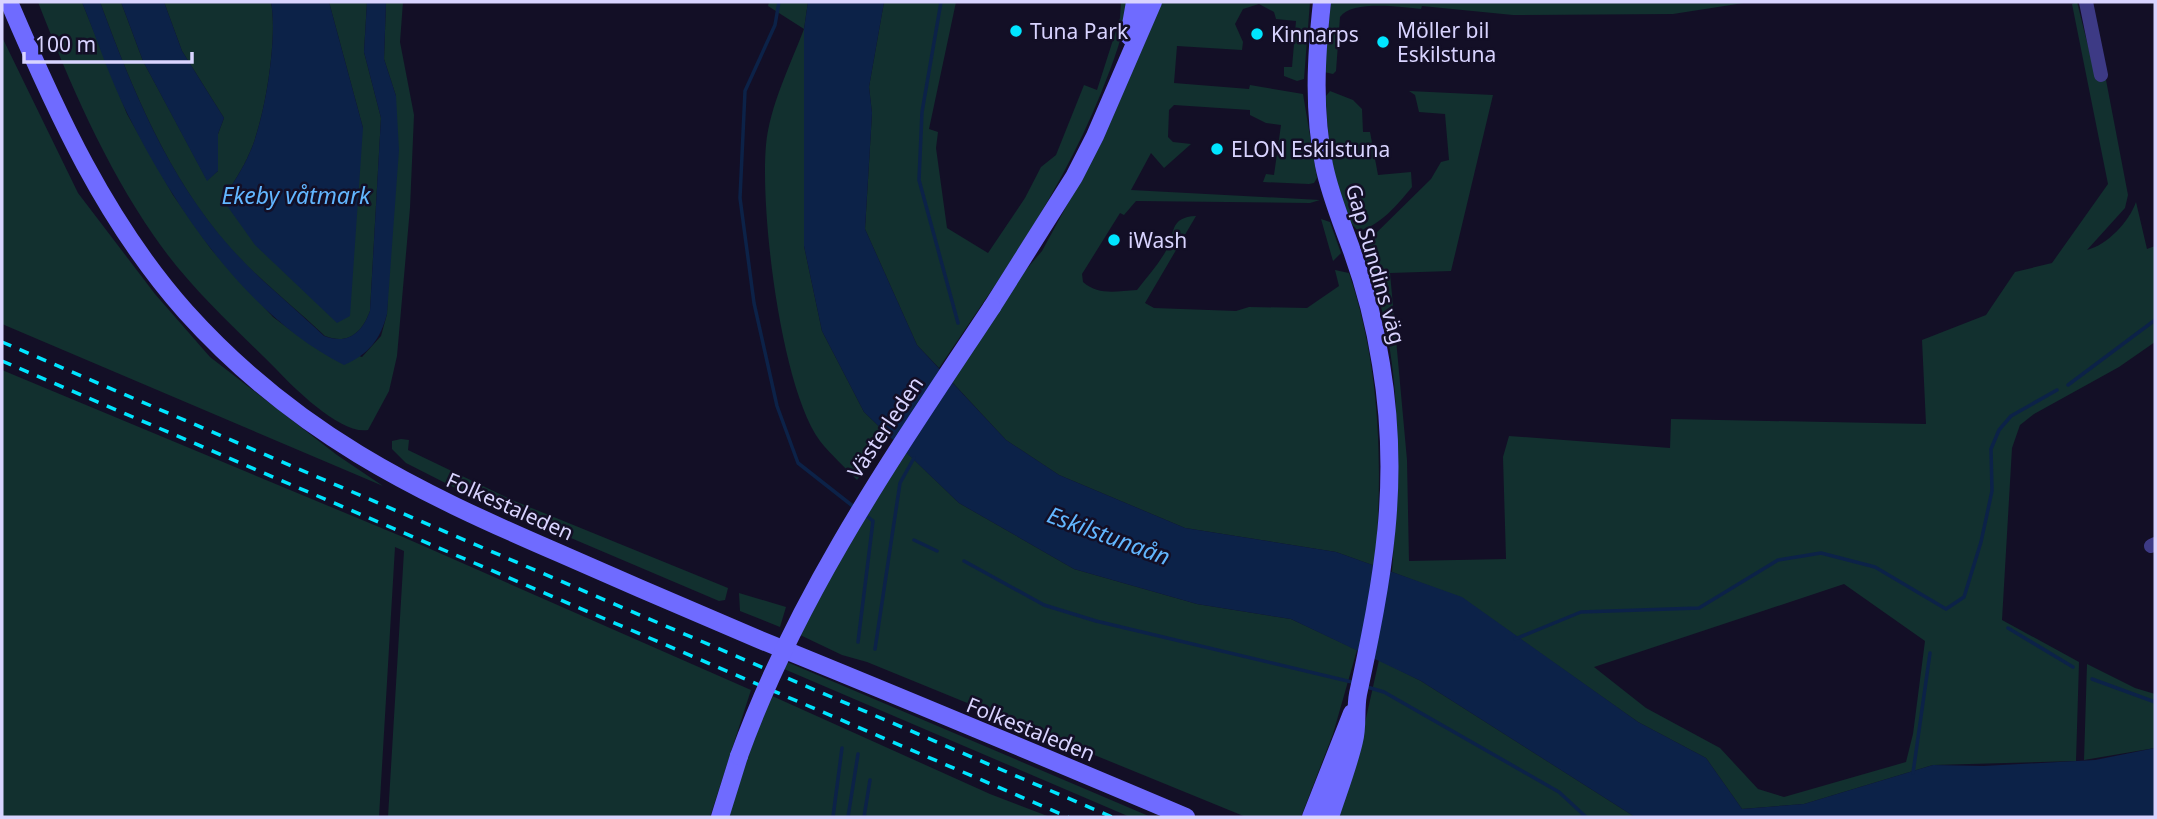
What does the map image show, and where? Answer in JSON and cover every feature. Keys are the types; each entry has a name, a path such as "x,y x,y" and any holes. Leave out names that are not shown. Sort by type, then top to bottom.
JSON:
{"main road":[{"name":"Folkestaleden","path":"9,2 85,167 128,238 166,288 214,341 313,426 365,461 456,508 813,663 1186,817"},
{"name":"Västerleden","path":"1120,77 1135,2"},
{"name":"Västerleden","path":"720,817 739,756 786,641 849,524 1074,177 1153,2"},
{"name":"Gap Sundins väg","path":"1311,817 1357,698 1379,603 1387,549 1390,440 1381,363 1365,293 1329,184 1317,120 1316,53 1321,2"},
{"name":"Gap Sundins väg","path":"1330,817 1355,739 1357,698"}],"street":[{"path":"2086,2 2101,75"}],"green space":[{"path":"38,2 82,2 127,114 173,195 211,249 273,317 293,332 362,357 381,336 387,314 396,96 384,59 386,2 403,2 400,42 414,115 410,208 397,356 389,391 368,430 357,430 345,425 306,398 212,306 167,254 136,209 104,152 75,92"},
{"path":"100,2 121,2 143,61 207,180 218,171 218,134 224,118 182,51 164,2 271,2 273,36 261,120 247,158 223,200 363,128 329,2 367,2 364,52 381,118 370,311 363,325 353,335 341,339 325,336 264,282 208,221 170,162 154,131"},
{"path":"769,2 808,2 804,29 768,6"},
{"path":"884,2 956,2 929,129 938,132 936,148 947,228 988,253 1025,198 1041,167 1056,155 1084,85 1097,90 1120,18 1121,2 1129,2 1110,71 1067,166 1028,235 939,368 917,345 865,229 872,113 869,87"},
{"path":"1157,2 1310,2 1304,79 1297,81 1284,76 1284,67 1292,67 1296,21 1276,19 1274,12 1259,4 1243,9 1235,24 1243,42 1242,50 1177,46 1174,83 1249,89 1250,85 1303,94 1317,178 1314,183 1309,184 1263,182 1266,174 1274,175 1281,125 1266,123 1250,115 1250,110 1174,105 1169,110 1168,137 1173,142 1191,144 1164,168 1151,153 1131,190 1320,200 1310,203 1136,201 1124,215 1120,213 1082,274 1083,282 1102,291 1137,290 1164,255 1177,223 1181,219 1196,216 1145,303 1154,308 1236,311 1249,307 1307,308 1339,286 1335,270 1349,273 1368,345 1377,418 1379,491 1375,566 1336,552 1185,528 1059,475 1006,440 952,382 1024,272 1042,251 1067,205 1097,149"},
{"path":"1331,2 1750,2 1673,14 1513,15 1422,6 1421,9 1365,6 1355,8 1340,17 1336,71 1333,74 1324,72"},
{"path":"2077,2 2096,78 2106,80 2128,195 2125,208 2087,250 2116,232 2136,202 2147,249 2155,246 2155,342 2119,367 2034,414 2020,425 2012,448 2002,620 2079,662 2076,761 1933,765 1804,804 1742,809 1706,758 1638,722 1462,598 1392,572 1397,451 1393,369 1376,290 1362,252 1366,243 1431,179 1441,162 1449,160 1445,114 1419,112 1415,95 1409,91 1493,95 1451,271 1390,273 1407,460 1409,561 1506,559 1503,457 1509,436 1670,448 1671,419 1926,424 1922,340 1986,315 2015,272 2052,263 2108,184 2072,4","holes":["1844,584 1925,641 1913,734 1906,762 1784,797 1758,789 1720,748 1646,708 1594,667"]},
{"path":"804,29 804,246 822,331 864,412 890,437 857,480 820,441 806,416 784,342 770,254 765,175 768,130 781,86"},
{"path":"2,37 78,193 155,294 210,357 337,455 383,486 2,324"},
{"path":"1330,91 1353,100 1362,109 1363,132 1370,132 1378,175 1411,172 1412,187 1401,200 1382,219 1359,231 1344,207 1333,168 1326,109 1326,96"},
{"path":"1321,219 1330,222 1341,253 1333,261"},
{"path":"2,370 403,537 751,690 710,817 388,817 404,551 395,547 379,817 2,817"},
{"path":"409,440 408,450 512,500 728,588 725,600 719,601 465,493 406,463 392,449 392,441"},
{"path":"906,452 959,503 1074,569 1197,604 1291,619 1357,650 1333,734 1301,817 1246,817 867,662 842,655 798,634 843,549"},
{"path":"739,593 786,607 780,627 740,611"},
{"path":"1379,660 1421,681 1635,817 1339,817 1362,736"},
{"path":"787,662 1151,817 1130,817 784,669"},
{"path":"2087,664 2135,688 2155,694 2155,748 2084,760"},
{"path":"770,695 990,794 1050,817 727,817"}],"water":[{"name":"Ekeby våtmark","path":"82,2 100,2 154,131 170,162 208,220 252,270 324,336 340,339 358,331 370,311 381,118 364,52 367,2 386,2 384,59 396,96 399,150 387,314 377,339 367,351 344,365 309,344 276,319 218,257 192,223 147,151 115,87"},
{"name":"Ekeby våtmark","path":"121,2 164,2 182,51 224,118 218,134 218,171 207,181 143,61"},
{"name":"Ekeby våtmark","path":"271,2 329,2 363,128 350,316 337,323 255,245 223,200 247,158 261,120 273,36"},
{"name":"Eskilstunaån","path":"808,2 884,2 869,87 872,113 865,229 917,345 1006,440 1059,475 1185,528 1336,552 1462,597 1638,722 1706,758 1742,809 1804,804 1933,765 1983,766 2095,760 2155,748 2155,817 1635,817 1421,681 1291,619 1197,604 1074,569 959,503 864,412 822,331 804,246 804,29"}],"waterway":[{"path":"779,2 775,25 745,91 740,198 754,303 777,406 798,463 854,507"},
{"path":"941,2 922,112 919,180 958,323"},
{"path":"2068,385 2155,320"},
{"path":"1515,639 1581,612 1699,608 1778,560 1821,553 1875,567 1946,609 1964,597 1981,542 1992,491 1991,449 1999,430 2011,416 2057,390"},
{"path":"875,649 900,483 914,458"},
{"path":"858,642 873,521 863,513"},
{"path":"914,540 937,551"},
{"path":"964,561 1044,605 1096,621 1356,683"},
{"path":"2008,628 2073,667"},
{"path":"1913,773 1930,653"},
{"path":"2092,679 2155,702"},
{"path":"1367,687 1384,692 1559,792 1586,817"},
{"path":"833,817 842,748"},
{"path":"848,817 858,754"},
{"path":"864,817 870,780"}],"railway":[{"path":"2,342 1112,817"},
{"path":"2,361 1068,817"}],"place":[{"name":"Tuna Park","path":"1016,31"},
{"name":"Kinnarps","path":"1257,34"},
{"name":"Möller bil Eskilstuna","path":"1383,42"},
{"name":"ELON Eskilstuna","path":"1217,149"},
{"name":"iWash","path":"1114,240"}]}
